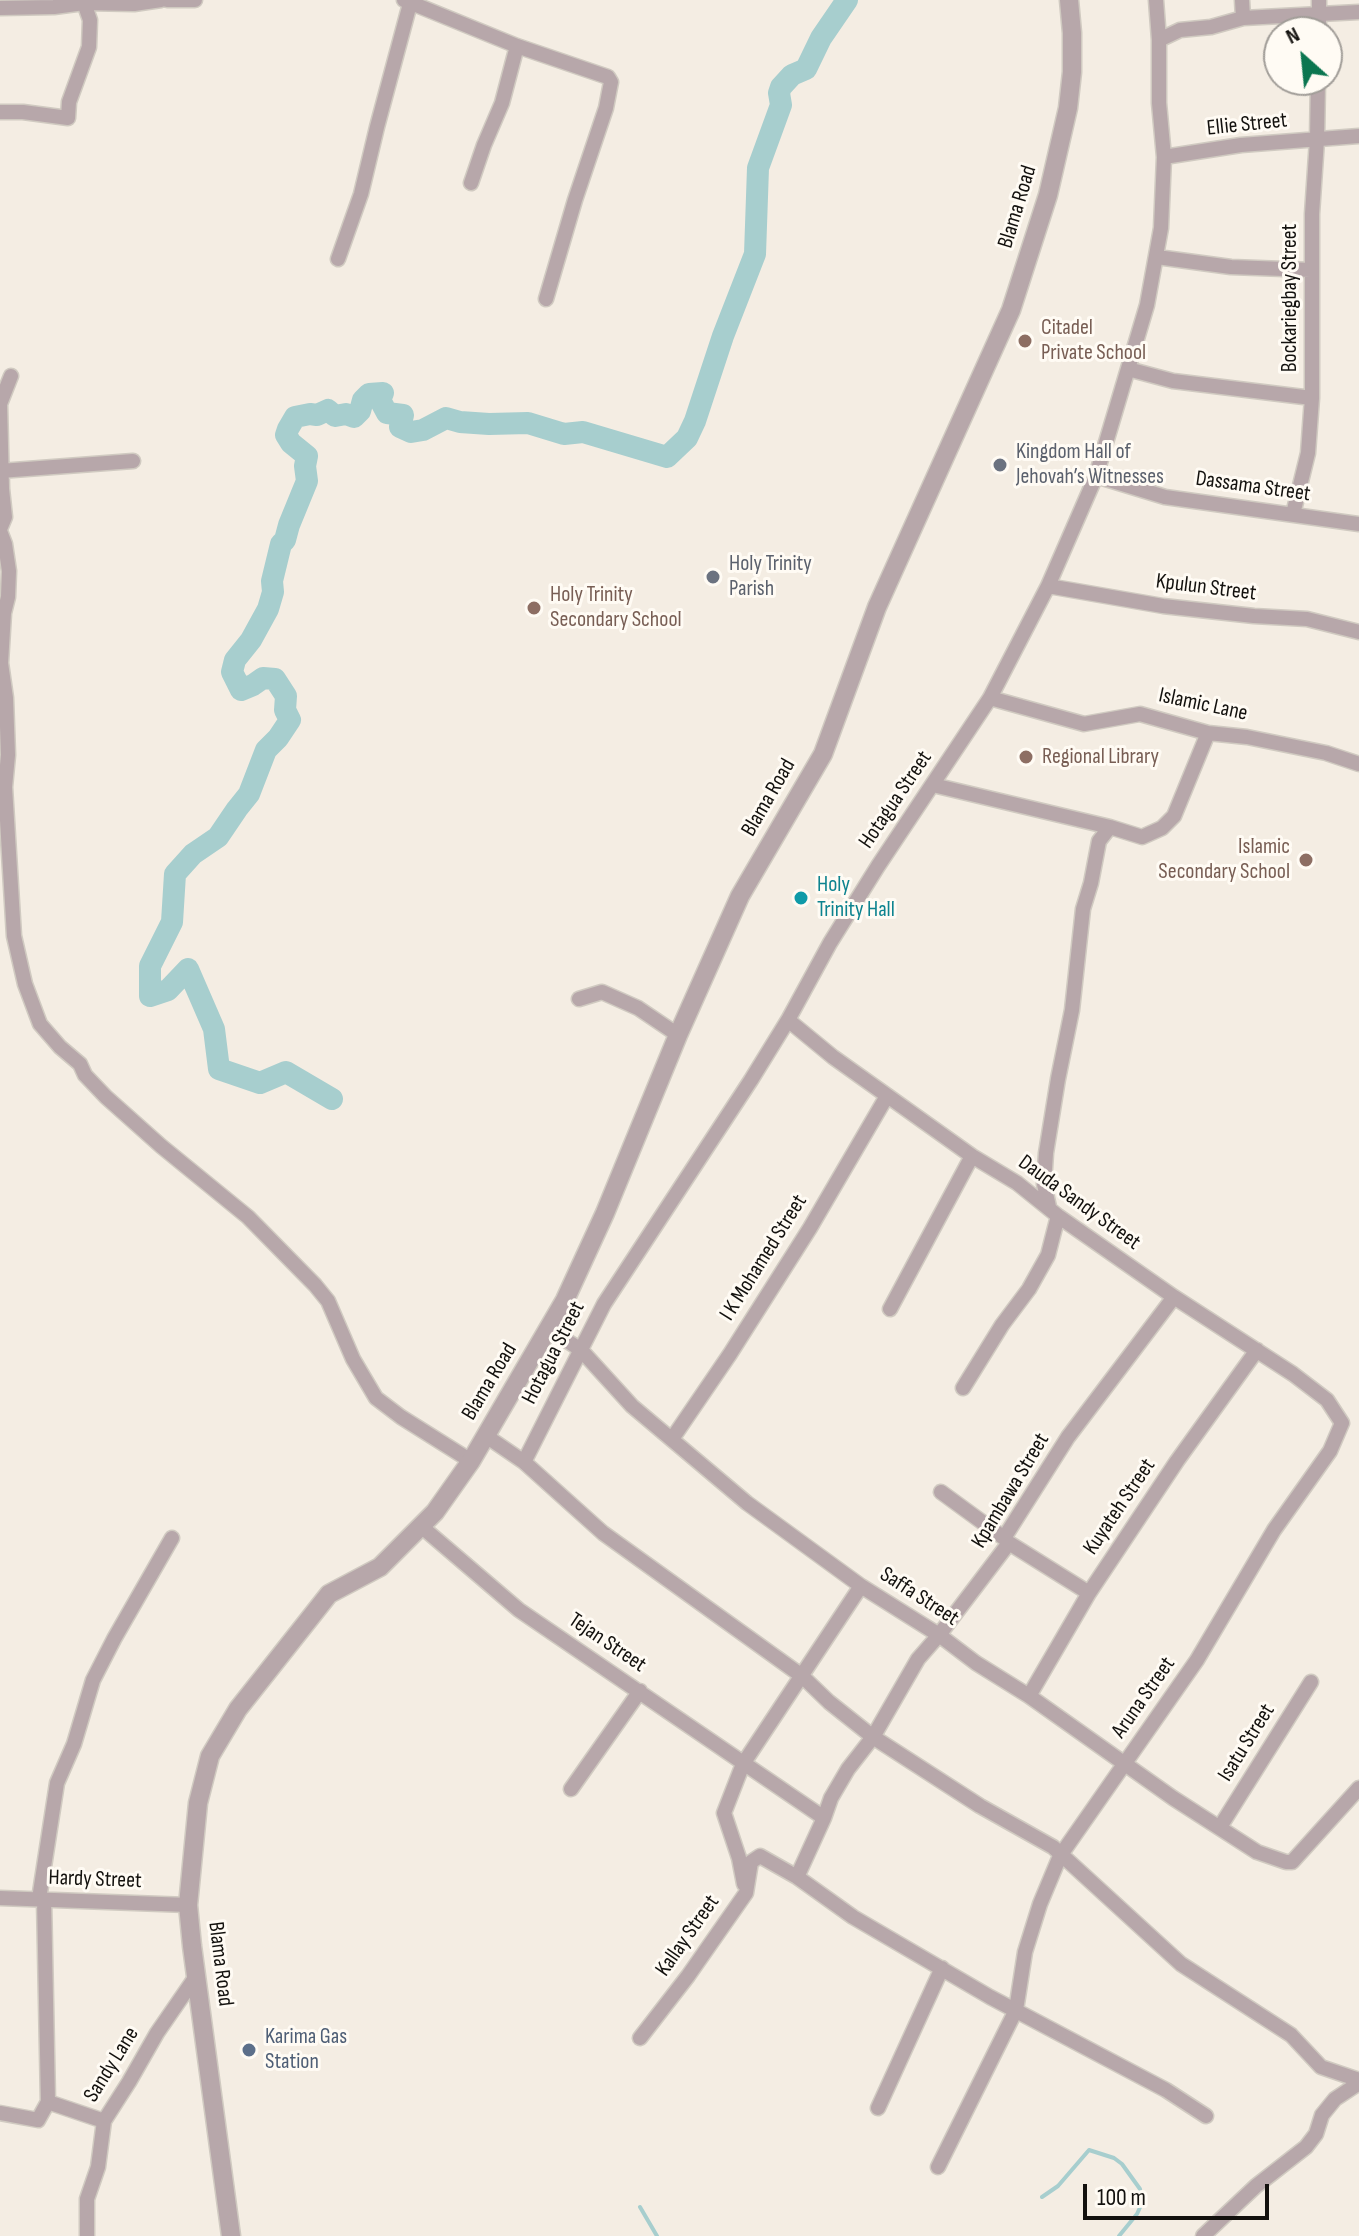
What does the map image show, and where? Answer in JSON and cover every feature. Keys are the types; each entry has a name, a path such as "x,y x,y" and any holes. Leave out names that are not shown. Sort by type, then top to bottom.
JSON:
{"street":[{"path":"0,8 195,0"},
{"name":"Blama Road","path":"231,2236 188,1905 198,1803 210,1756 238,1709 329,1594 380,1567 422,1527 454,1488 565,1300 740,896 823,754 877,607 1011,310 1048,195 1068,108 1072,72 1069,0"},
{"path":"1156,0 1164,157"},
{"path":"1242,0 1243,18"},
{"path":"338,259 361,194 408,1 517,46 608,77 611,82 606,108 546,299"},
{"path":"0,112 68,118 69,102 89,47 90,20 84,3"},
{"path":"1159,40 1180,30 1320,7 1359,12"},
{"path":"471,183 502,103 517,46"},
{"name":"Bockariegbay Street","path":"1293,514 1308,453 1312,398 1312,214 1318,96"},
{"name":"Ellie Street","path":"1164,157 1241,145 1359,136"},
{"name":"Hotagua Street","path":"524,1462 604,1304 736,1104 878,866 990,698 1048,586 1096,476 1147,305 1161,228 1164,157"},
{"path":"1157,257 1231,267 1311,270"},
{"path":"1128,369 1173,381 1312,398"},
{"path":"11,376 0,404 5,517 0,530 9,571 8,597 2,613 1,663 8,755 5,787 14,936 25,984 40,1024 80,1064 85,1075 106,1097 248,1217 315,1285 328,1301 353,1359 376,1398 471,1461"},
{"path":"1,471 133,461"},
{"name":"Dassama Street","path":"1096,476 1165,497 1359,524"},
{"name":"Kpulun Street","path":"1048,586 1163,606 1307,619 1359,632"},
{"name":"Islamic Lane","path":"990,698 1084,724 1140,714 1208,733 1313,750 1359,764"},
{"path":"933,785 1142,837 1162,828 1174,816 1208,733"},
{"path":"963,1388 1048,1255 1053,1212 1044,1184 1046,1153 1072,1010 1083,909 1099,841 1110,827"},
{"path":"579,999 602,992 638,1008 678,1035"},
{"name":"Dauda Sandy Street","path":"788,1020 972,1156 1017,1183 1174,1297 1293,1374 1327,1400 1342,1423"},
{"name":"I K Mohamed Street","path":"672,1439 810,1228 887,1096"},
{"path":"890,1309 972,1156"},
{"name":"Kpambawa Street","path":"797,1877 831,1798 848,1769 873,1737 918,1659 1007,1541 1068,1437 1174,1297"},
{"name":"Saffa Street","path":"549,1329 581,1350 632,1406 747,1503 861,1586 939,1635 1173,1798 1257,1852 1292,1862 1359,1788"},
{"name":"Kuyateh Street","path":"1029,1696 1089,1593 1177,1461 1257,1350"},
{"name":"Aruna Street","path":"938,2167 1016,2010 1025,1952 1060,1856 1197,1660 1274,1530 1330,1451 1342,1423"},
{"path":"486,1436 524,1462 603,1533 802,1676 873,1737 980,1806 1053,1847 1181,1964 1291,2035 1321,2067 1359,2081"},
{"path":"941,1492 1007,1541 1089,1593"},
{"name":"Tejan Street","path":"422,1527 519,1610 824,1818"},
{"path":"48,2102 41,1899 57,1783 74,1744 93,1680 172,1538"},
{"path":"746,1893 739,1858 724,1813 728,1801 743,1764 861,1586"},
{"name":"Isatu Street","path":"1220,1827 1311,1682"},
{"path":"571,1789 640,1691"},
{"name":"Kallay Street","path":"640,2038 746,1893 751,1862 760,1856 797,1877"},
{"path":"797,1877 853,1917 1016,2010 1166,2090 1206,2116"},
{"name":"Hardy Street","path":"0,1898 188,1905"},
{"path":"878,2108 942,1968"},
{"name":"Sandy Lane","path":"0,2113 38,2120 48,2102 104,2121 157,2033 197,1975"},
{"path":"1203,2236 1256,2186 1306,2147 1316,2134 1322,2115 1335,2099 1359,2081"},
{"path":"87,2236 87,2199 98,2167 104,2121"}],"waterway":[{"path":"332,1099 286,1072 260,1083 219,1069 214,1029 188,969 168,990 150,996 150,966 172,922 175,874 193,854 218,837 249,794 266,750 290,720 285,710 286,696 275,679 263,678 241,690 232,672 235,660 251,640 268,609 281,544 307,481 307,456 291,443 286,435 288,429 295,417 317,415 328,410 335,416 346,414 354,417 369,394 383,393 380,400 387,413 403,415 400,427 411,432 423,430 446,418 489,424 528,423 564,434 583,432 667,457 687,438 695,421 755,254 758,168 781,105 781,87 792,75 806,69 821,38 847,0"},
{"path":"1042,2197 1058,2186 1089,2150 1114,2158 1140,2189 1142,2203 1119,2236"},
{"path":"640,2207 657,2236"}],"place":[{"name":"Citadel Private School","path":"1025,341"},
{"name":"Kingdom Hall of Jehovah’s Witnesses","path":"1000,465"},
{"name":"Holy Trinity Parish","path":"713,577"},
{"name":"Holy Trinity Secondary School","path":"534,608"},
{"name":"Regional Library","path":"1026,757"},
{"name":"Islamic Secondary School","path":"1306,860"},
{"name":"Holy Trinity Hall","path":"801,898"},
{"name":"Karima Gas Station","path":"249,2050"}]}
